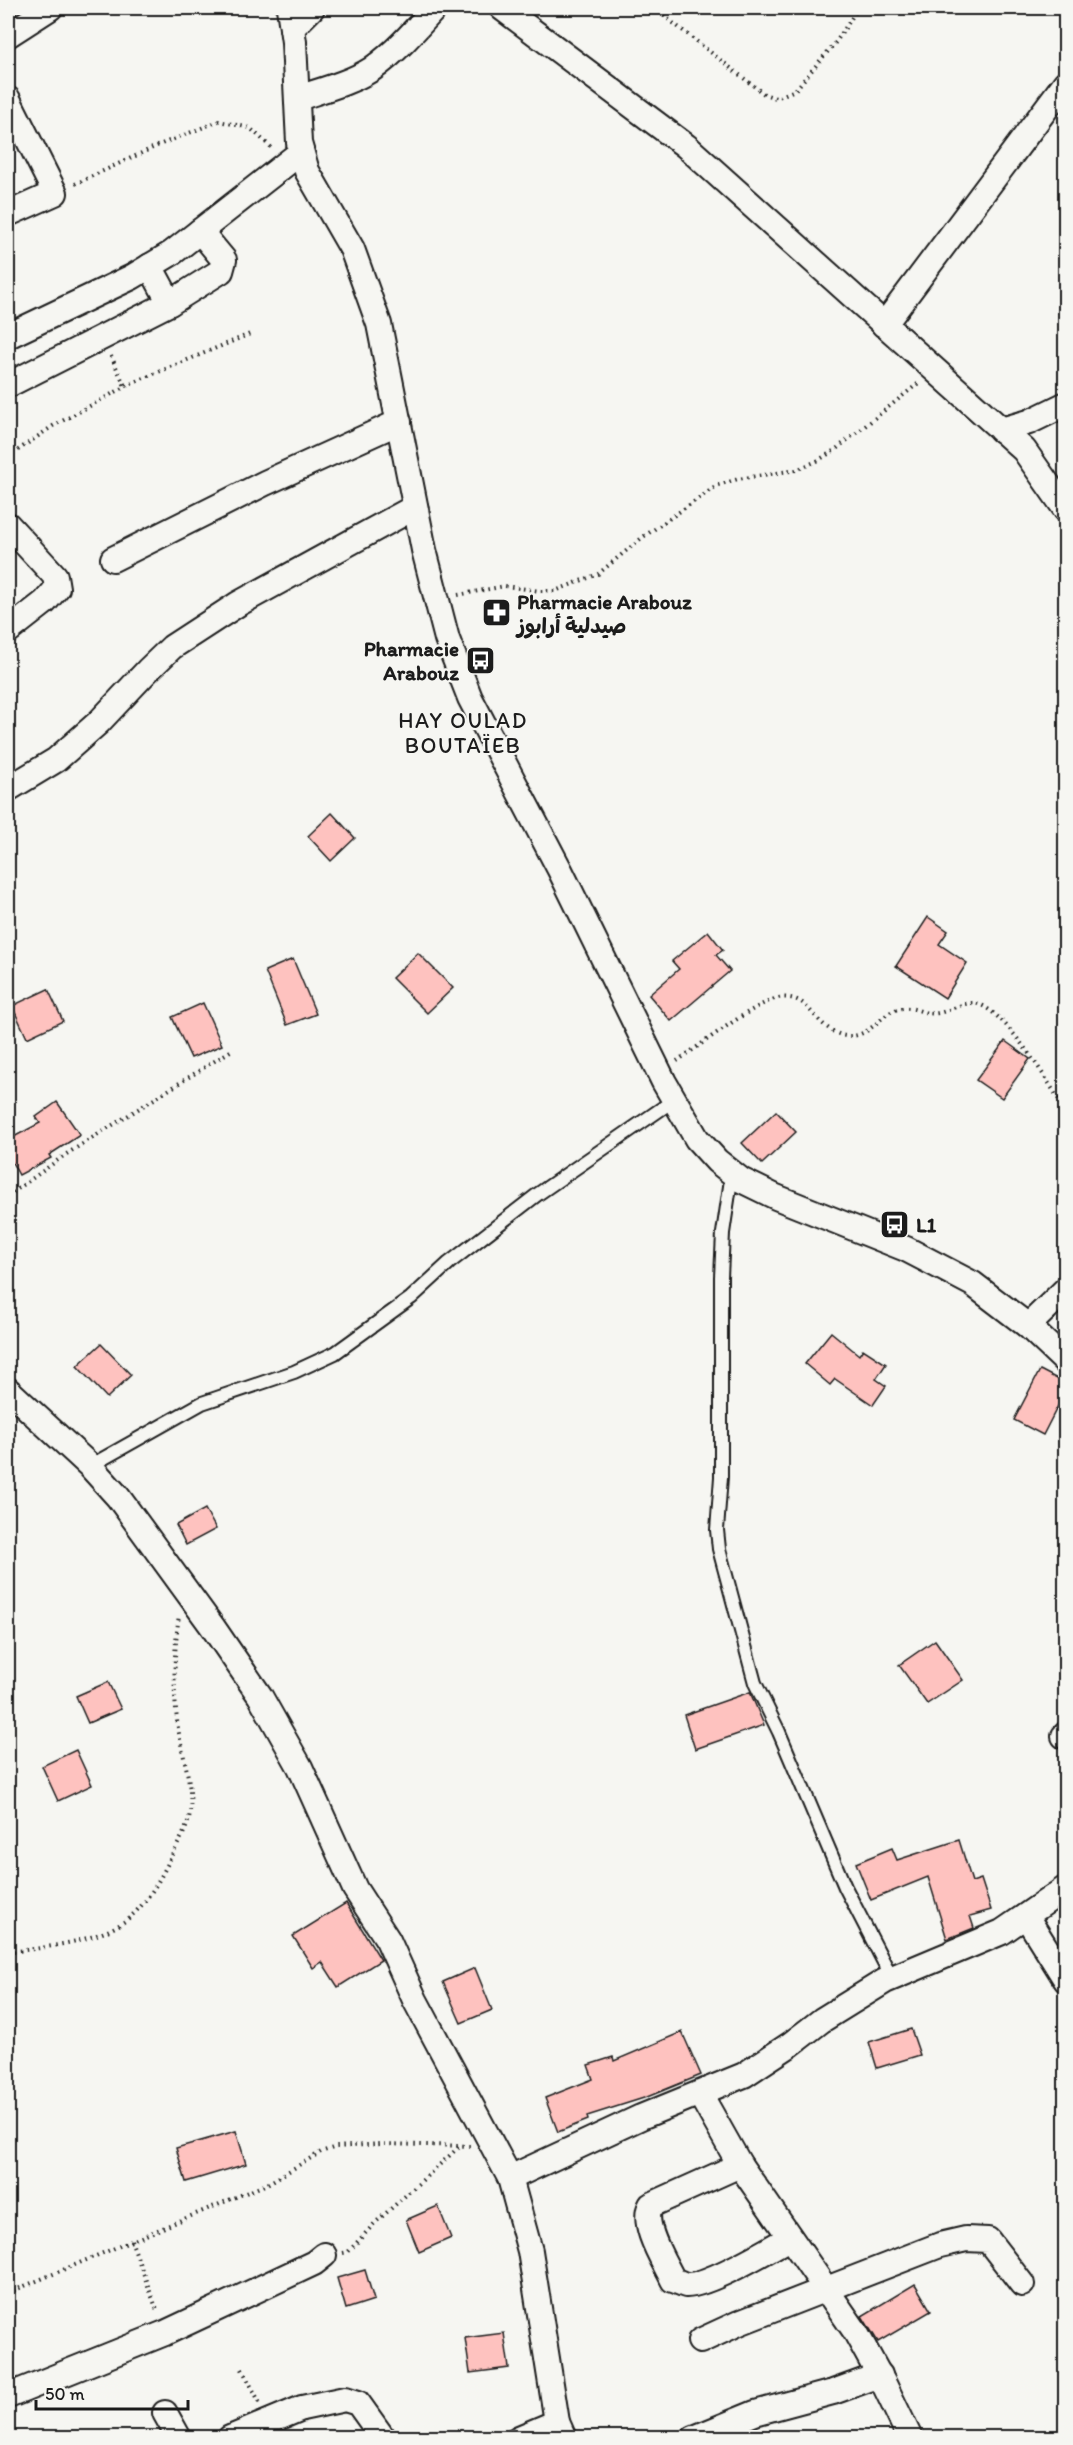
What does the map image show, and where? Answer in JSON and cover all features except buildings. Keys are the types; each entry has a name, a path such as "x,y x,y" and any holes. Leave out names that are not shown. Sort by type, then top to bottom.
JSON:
{"street":[{"path":"8,35 51,8"},
{"path":"312,8 290,18 298,98 299,143 307,171 352,249 379,324 416,507 447,639 470,698 560,870 674,1100 697,1139 741,1180 776,1197 916,1254 973,1284 1028,1326 1065,1362"},
{"path":"298,98 332,87 371,70 402,45 435,8"},
{"path":"502,8 686,147 1024,450 1065,510"},
{"path":"884,326 1065,82"},
{"path":"8,99 55,193 8,214"},
{"path":"8,336 172,253 302,152"},
{"path":"8,385 170,303 221,271 224,260 200,231"},
{"path":"150,266 170,303"},
{"path":"1001,430 1029,422 1065,404"},
{"path":"113,559 265,483 399,422"},
{"path":"8,789 56,760 99,722 172,647 237,604 360,535 416,507"},
{"path":"8,525 56,576 57,588 45,602 8,631"},
{"path":"1028,1326 1065,1289"},
{"path":"11,1399 90,1466 118,1497 260,1696 300,1767 355,1889 388,1940 411,1990 510,2178 530,2251 561,2430 519,2438"},
{"path":"510,2178 641,2117 744,2074 791,2044 822,2020 892,1978 1002,1932 1065,1888"},
{"path":"1026,1916 1065,1980"},
{"path":"700,2094 740,2165 827,2290 880,2375 910,2438"},
{"path":"740,2165 651,2205 647,2212 647,2222 673,2280 686,2285 702,2282 754,2259 789,2238"},
{"path":"700,2341 739,2323 940,2245 966,2239 988,2240 1022,2284"},
{"path":"8,2396 165,2333 314,2263 324,2255"},
{"path":"694,2438 755,2413 833,2392 880,2375"},
{"path":"230,2438 302,2408 345,2399 358,2403 382,2438"},
{"path":"165,2413 179,2438"}],"lane":[{"path":"90,1466 202,1402 294,1372 335,1353 411,1298 449,1263 538,1194 674,1100"},
{"path":"732,1173 723,1233 721,1277 721,1477 717,1521 719,1550 755,1683 790,1756 845,1887 892,1978"}],"path":[{"path":"654,8 764,94 776,98 795,90 836,42 858,8"},
{"path":"55,193 159,145 219,121 250,128 271,146 281,168"},
{"path":"8,457 53,426 132,383 250,334"},
{"path":"437,600 498,586 555,591 598,574 643,537 718,485 738,479 796,470 817,461 835,450 934,371"},
{"path":"659,1073 751,1012 778,998 797,999 805,1004 825,1026 837,1034 851,1036 867,1031 900,1008 938,1013 974,1003 988,1008 1009,1028 1037,1066 1065,1112"},
{"path":"8,1196 65,1155 232,1050"},
{"path":"8,1953 34,1950 94,1935 122,1923 142,1905 169,1863 181,1838 190,1811 177,1720 173,1660 183,1587"},
{"path":"8,2293 267,2184 321,2152 336,2147 381,2144 459,2146 491,2142"},
{"path":"324,2255 348,2252 459,2146"},
{"path":"131,2240 165,2333"}],"place":[{"name":"Pharmacie Arabouz صيدلية أرابوز","path":"496,613"},
{"name":"Pharmacie Arabouz","path":"480,660"},
{"name":"L1","path":"895,1224"}],"district":[{"name":"HAY OULAD BOUTAÏEB","path":"463,732"}]}
